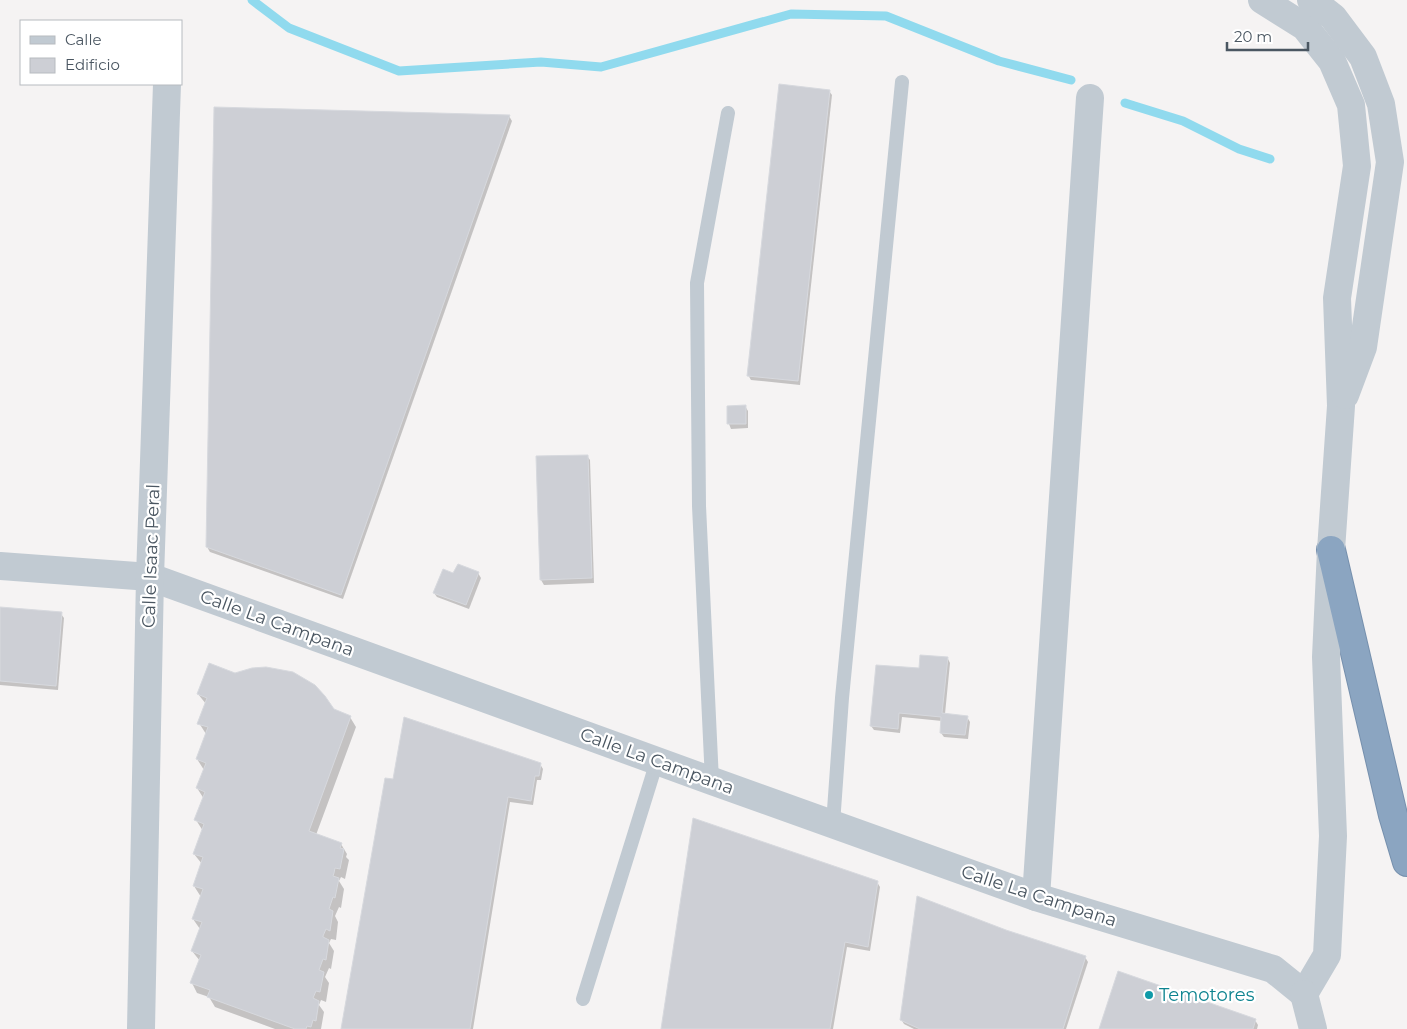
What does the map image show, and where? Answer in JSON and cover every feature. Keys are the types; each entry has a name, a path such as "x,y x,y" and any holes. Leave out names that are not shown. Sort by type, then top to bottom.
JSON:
{"highway":[{"path":"1330,550 1393,815 1407,862"}],"street":[{"path":"1262,0 1305,27 1332,61 1351,105 1357,166 1337,298 1341,406 1330,550 1326,657 1333,836 1327,955 1304,994 1313,1029"},
{"path":"1312,0 1333,17 1363,57 1381,104 1390,162 1363,347 1341,406"},
{"name":"Calle Isaac Peral","path":"141,1029 150,577 167,85"},
{"path":"1036,897 1090,98"},
{"name":"Calle La Campana","path":"0,566 150,577 1036,897 1274,969 1304,994"}],"lane":[{"path":"834,824 842,698 902,82"},
{"path":"712,781 699,506 698,283 728,113"},
{"path":"583,999 657,761"}],"building":[{"path":"779,84 830,90 798,381 747,376"},
{"path":"214,107 510,115 341,595 206,547"},
{"path":"746,405 746,424 727,424 727,406"},
{"path":"588,455 592,578 540,580 536,456"},
{"path":"458,564 479,572 466,605 433,593 443,569 453,573"},
{"path":"0,607 62,612 56,686 0,681"},
{"path":"920,655 948,657 942,713 968,716 965,735 940,733 941,717 899,713 898,729 870,726 876,665 919,668"},
{"path":"209,663 235,673 252,668 266,667 293,672 315,685 334,709 351,716 309,831 342,843 340,848 344,849 340,869 335,868 333,876 339,878 335,898 333,897 329,909 333,911 330,931 326,929 323,936 329,940 326,960 323,959 319,970 324,972 320,992 316,991 313,998 319,1001 316,1021 313,1020 311,1027 307,1026 306,1029 295,1029 207,997 210,990 190,983 201,955 191,951 202,922 192,919 203,889 193,886 203,857 193,854 204,824 194,820 205,792 196,788 206,763 196,759 208,727 197,724 207,698 197,694"},
{"path":"404,717 541,763 539,776 535,776 531,801 508,797 470,1029 341,1029 385,778 393,779"},
{"path":"693,818 878,881 868,947 845,942 830,1029 661,1029"},
{"path":"917,896 1006,930 1086,956 1063,1029 920,1029 900,1020"},
{"name":"Temotores","path":"1118,971 1256,1019 1253,1029 1099,1029"}],"waterway":[{"path":"252,0 289,28 399,71 541,62 601,67 791,14 886,16 999,61 1071,80"},
{"path":"1125,103 1183,121 1239,149 1270,159"}],"place":[{"name":"Temotores","path":"1149,995"}]}
